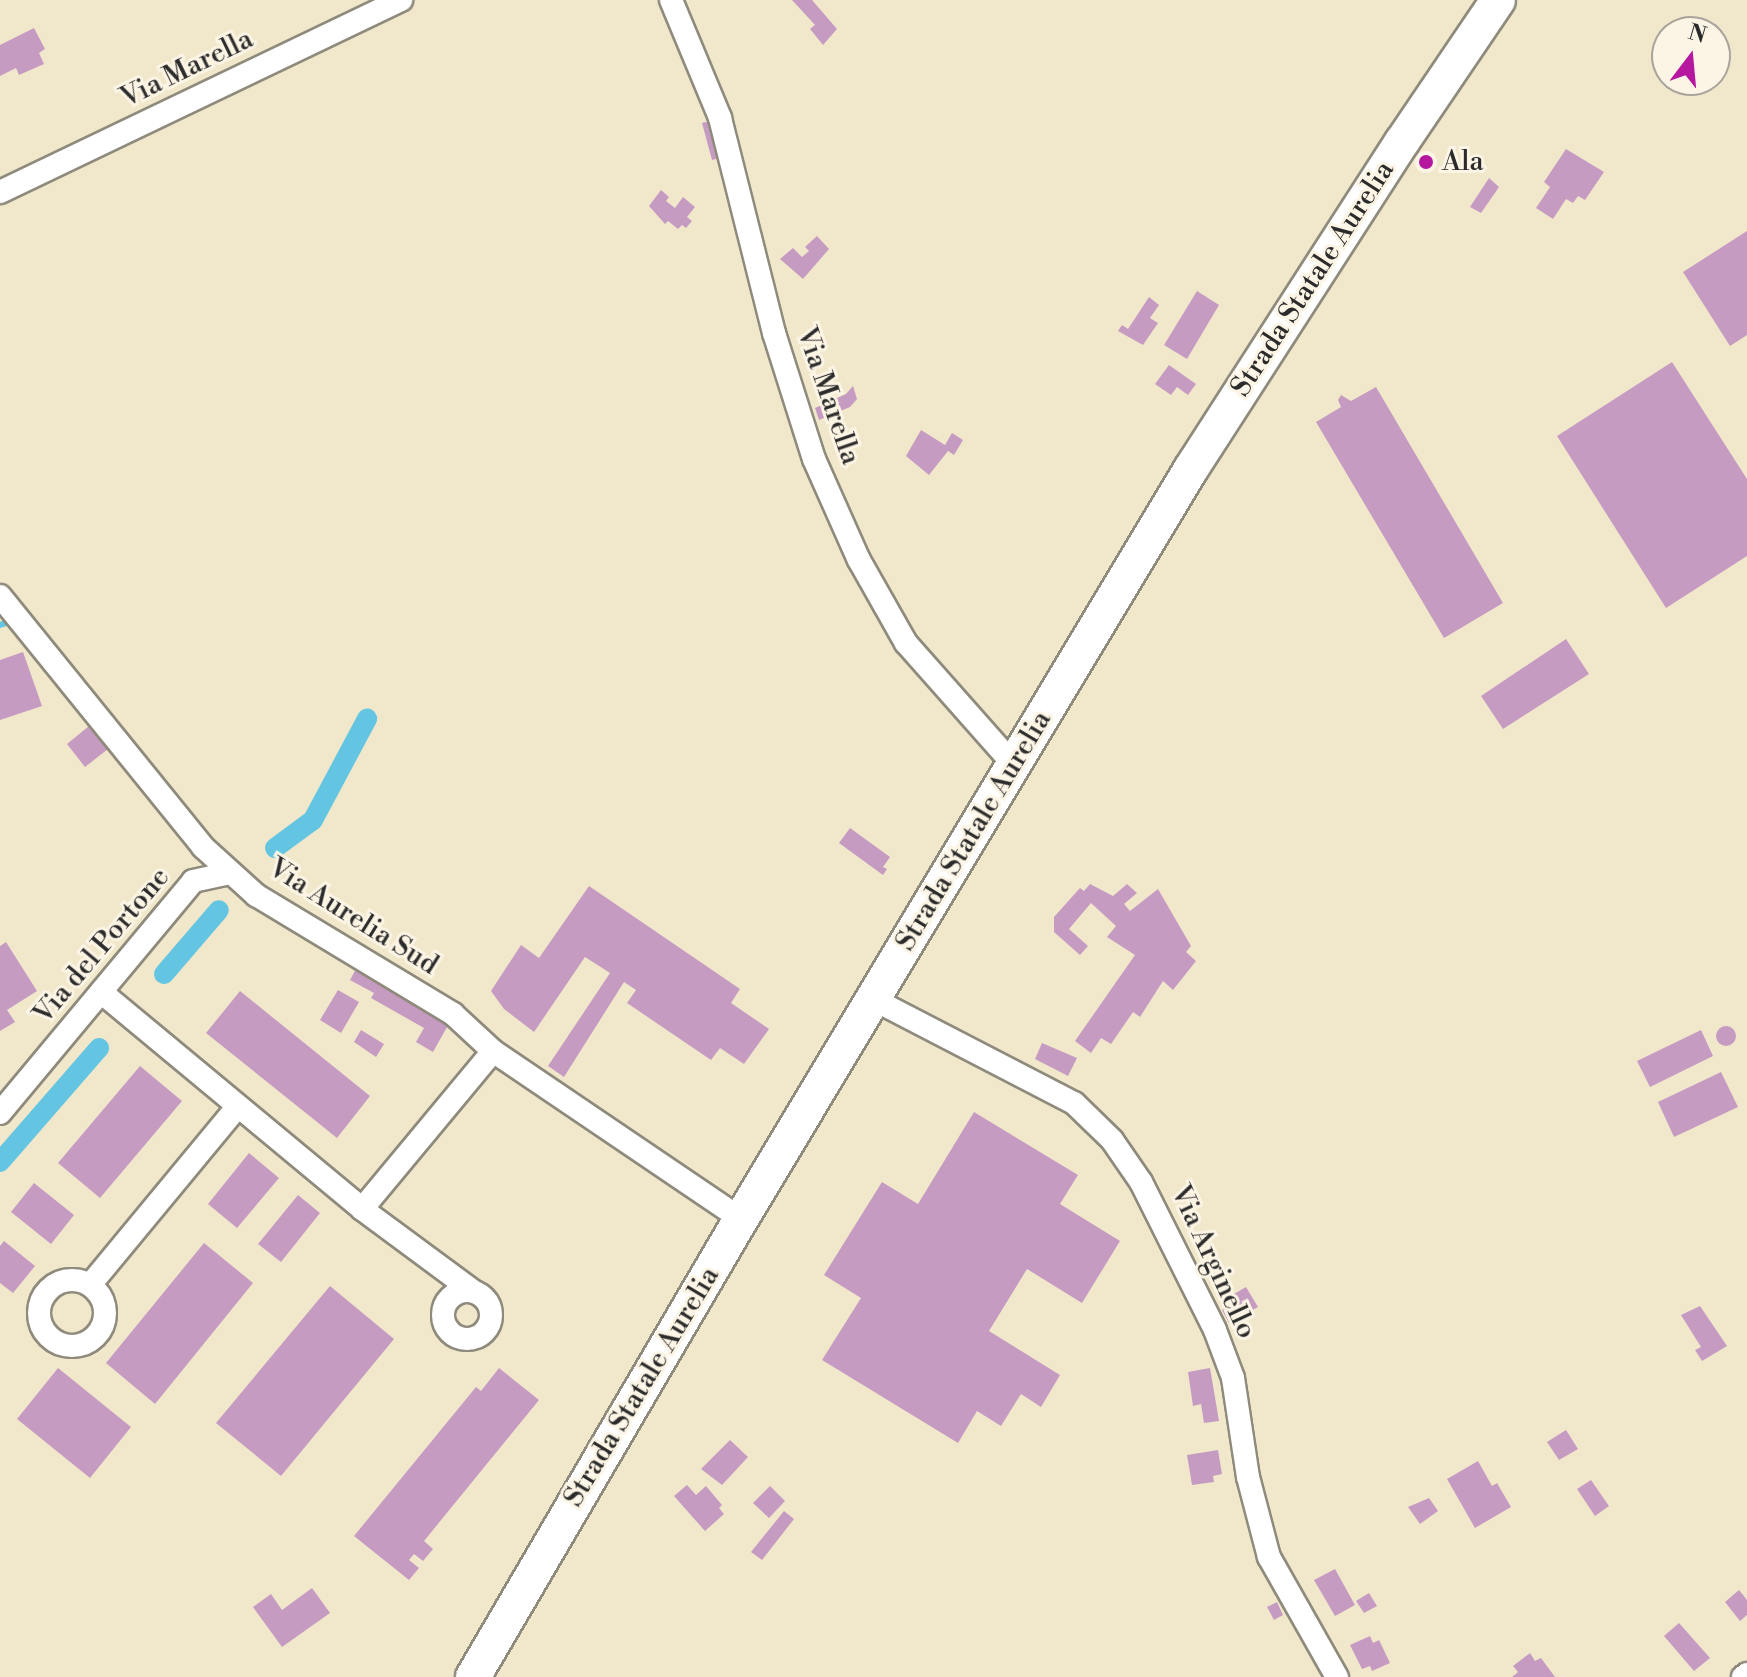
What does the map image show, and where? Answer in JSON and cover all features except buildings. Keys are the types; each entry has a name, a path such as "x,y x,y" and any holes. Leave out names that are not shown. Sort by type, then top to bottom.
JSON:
{"main road":[{"name":"Strada Statale Aurelia","path":"473,1677 741,1219 1191,469 1402,142 1498,0"}],"street":[{"name":"Via Marella","path":"0,192 401,0"},
{"name":"Via Marella","path":"671,0 720,118 774,333 810,446 859,560 906,643 1015,766"},
{"name":"Via Aurelia Sud","path":"0,596 203,847 256,895 453,1014 493,1051 741,1219"},
{"name":"Via del Portone","path":"0,1113 193,881 230,873"},
{"path":"101,992 362,1209 474,1292"},
{"name":"Via Arginello","path":"873,999 1074,1103 1112,1140 1141,1182 1215,1330 1233,1378 1248,1477 1269,1557 1337,1677"},
{"path":"362,1209 493,1051"},
{"path":"90,1285 238,1106"}],"waterway":[{"path":"0,625 6,623"},
{"path":"275,848 313,820 367,719"},
{"path":"164,974 219,910"},
{"path":"0,1162 99,1048"}],"place":[{"name":"Ala","path":"1426,162"}]}
